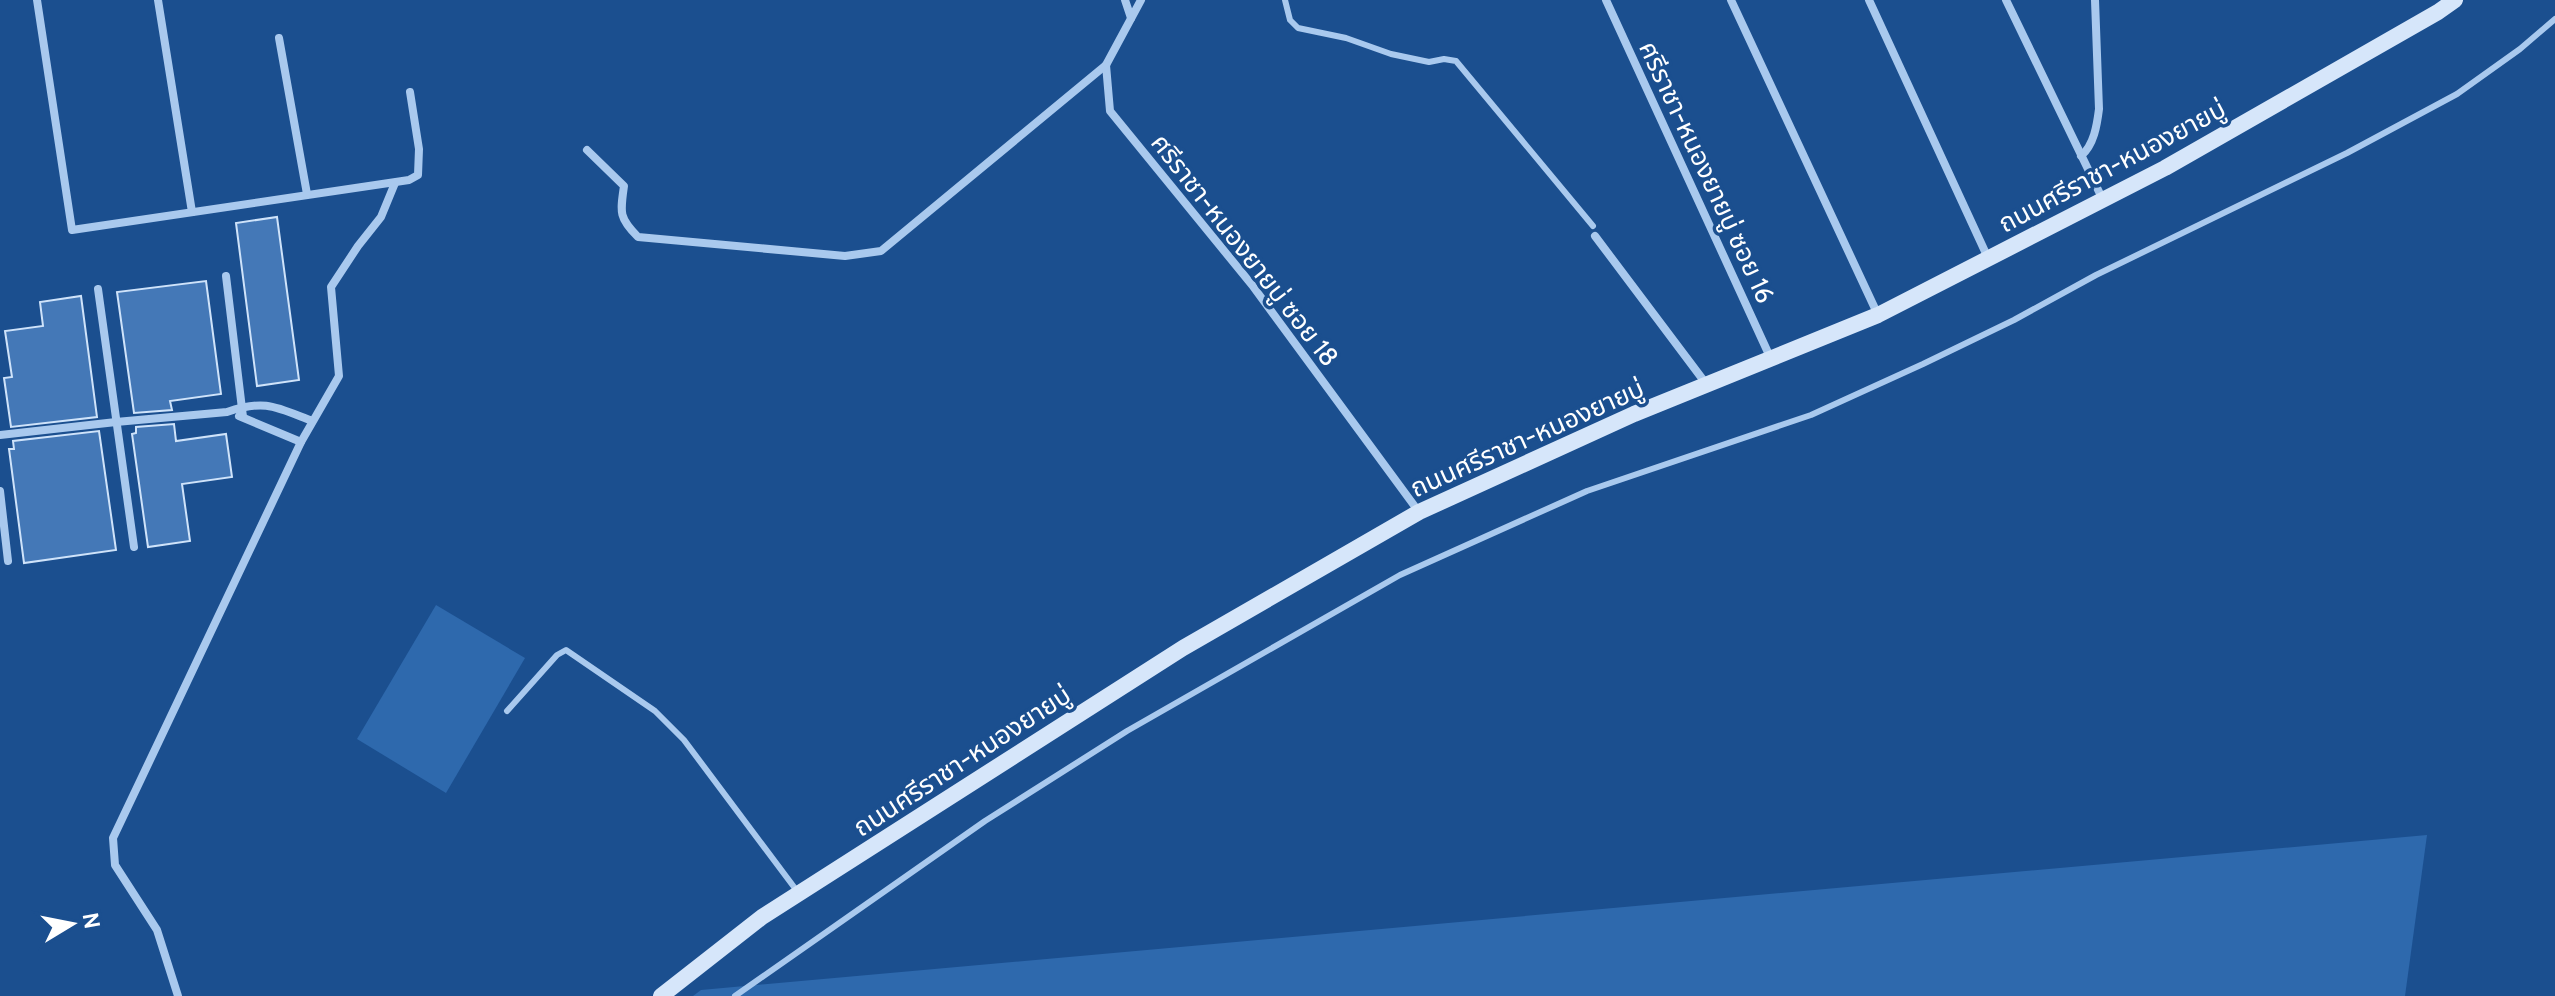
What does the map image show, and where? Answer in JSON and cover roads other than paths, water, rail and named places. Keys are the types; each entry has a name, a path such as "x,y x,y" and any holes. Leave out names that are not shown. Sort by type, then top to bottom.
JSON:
{"main road":[{"name":"ถนนศรีราชา-หนองยายบู่","path":"661,996 762,917 1183,648 1419,512 1634,414 1878,315 2165,168 2455,0"}],"street":[{"path":"37,0 72,230 395,183 418,175 419,149 410,92"},
{"path":"158,0 192,212"},
{"path":"1125,0 1131,18"},
{"path":"587,150 624,186 620,211 625,224 638,237 845,256 881,251 1106,65 1141,0"},
{"name":"ศรีราชา-หนองยายบู่ ซอย 16","path":"1606,0 1771,360"},
{"path":"1731,0 1878,315"},
{"path":"1869,0 1988,259"},
{"path":"2006,0 2103,200"},
{"path":"2081,156 2087,151 2099,109 2095,0"},
{"path":"279,38 307,194"},
{"name":"ศรีราชา-หนองยายบู่ ซอย 18","path":"1106,65 1110,111 1252,285 1419,512"},
{"path":"178,996 157,930 115,865 113,838 301,442 339,376 331,287 381,217 395,183"},
{"path":"1594,231 1707,385"},
{"path":"226,276 243,417"},
{"path":"98,289 134,547"},
{"path":"0,435 227,412 267,404 312,421"},
{"path":"227,412 301,442"},
{"path":"0,491 8,561"}],"lane":[{"path":"1285,0 1290,20 1298,28 1429,62 1444,59 1456,61 1594,231"},
{"path":"735,996 985,821 1101,747 1400,575 1587,491 1811,415 2014,320 2096,275 2347,153 2457,94 2520,49 2555,19"},
{"path":"507,711 557,655 566,650 655,711 684,740 799,894"}]}
